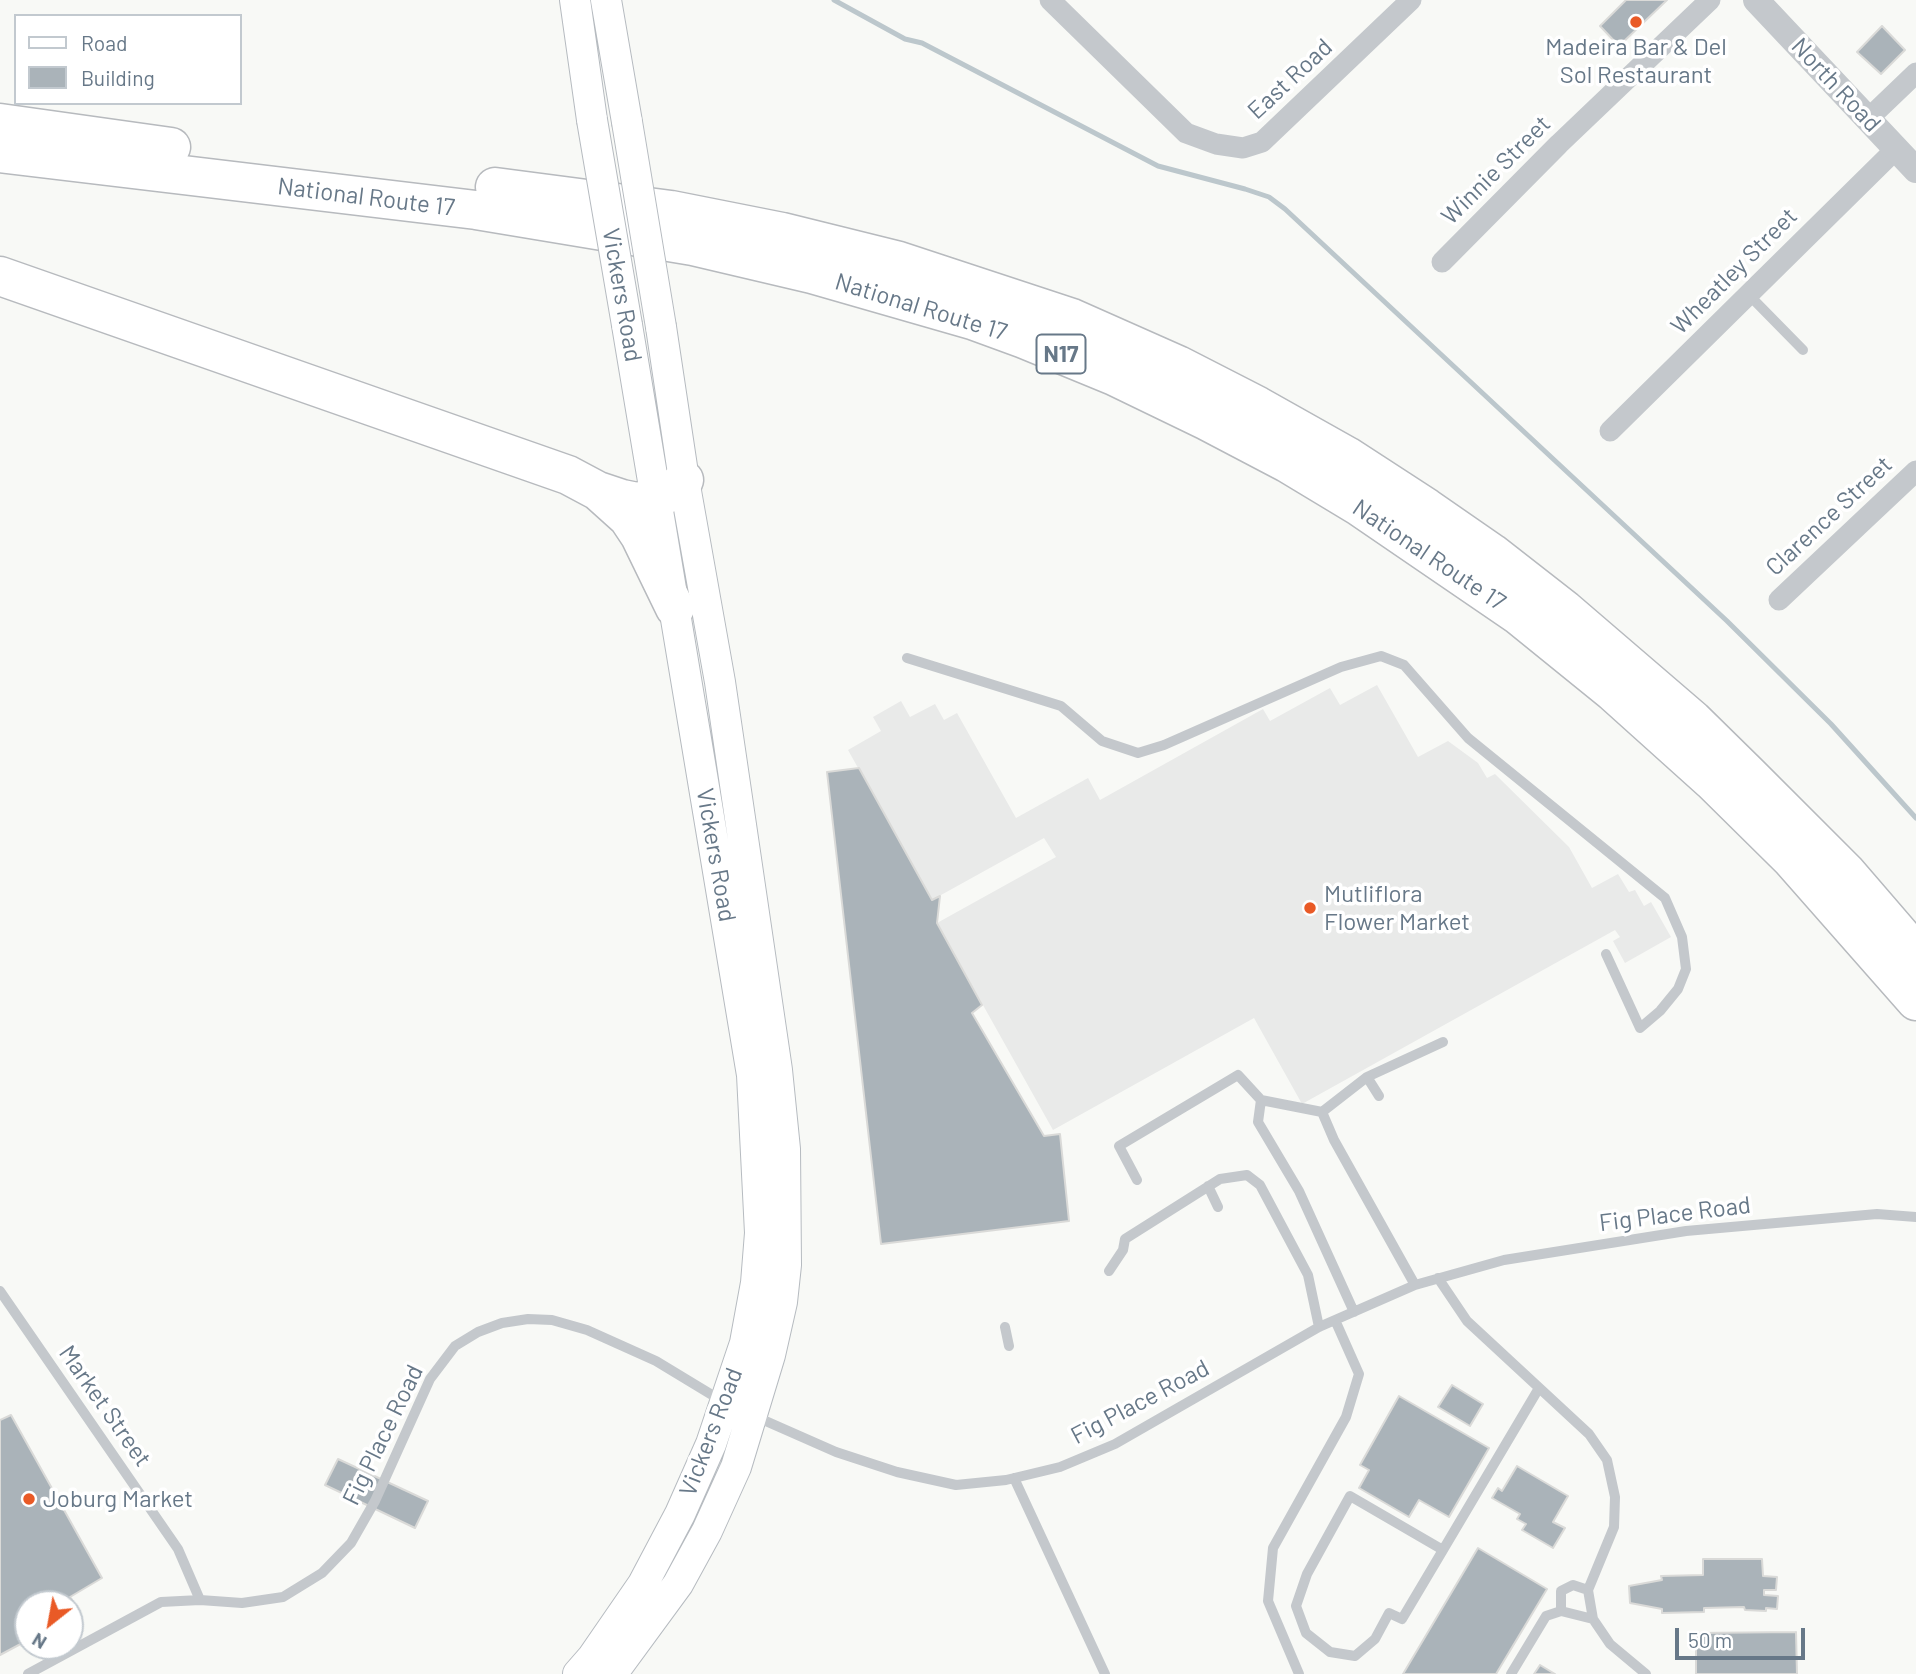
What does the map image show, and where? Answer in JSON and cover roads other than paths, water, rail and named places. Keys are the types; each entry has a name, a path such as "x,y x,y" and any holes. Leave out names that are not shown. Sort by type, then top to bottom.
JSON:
{"highway":[{"name":"N17","path":"0,123 142,144 671,210 782,232 899,261 992,290 1084,324 1178,365 1269,412 1347,456 1492,553 1565,610 1693,720 1846,872 1916,953"},
{"name":"National Route 17","path":"0,153 476,210 693,246 812,274 972,320 1114,376 1287,463 1360,506 1518,615 1613,692 1712,781 1791,859 1916,1001"},
{"path":"0,276 555,470 598,491 637,502 670,489"},
{"path":"598,491 628,518 640,536 675,608"}],"main road":[{"name":"Vickers Road","path":"575,0 592,120 627,325 720,682 777,1070 785,1149 788,1222 785,1277 770,1355 739,1409 711,1444 643,1584 578,1674"},
{"name":"Vickers Road","path":"606,0 661,327 675,608 752,1075 760,1233 756,1283 745,1343 736,1467 707,1531 678,1584 612,1674"}],"street":[{"name":"East Road","path":"1050,0 1186,133 1216,144 1243,148 1262,142 1411,0"},
{"name":"Winnie Street","path":"1442,262 1559,144 1710,0"},
{"name":"North Road","path":"1756,0 1916,170"},
{"path":"1868,120 1916,73"},
{"name":"Wheatley Street","path":"1610,431 1896,149"},
{"name":"Clarence Street","path":"1779,600 1916,471"}],"lane":[{"path":"1748,294 1803,350"},
{"path":"907,658 1061,706 1102,741 1138,753 1164,745 1341,667 1381,656 1404,665 1468,738 1665,898 1682,937 1686,969 1678,989 1660,1011 1640,1028 1606,954"},
{"path":"1137,1180 1119,1146 1238,1075 1261,1100 1322,1112 1367,1077 1443,1042"},
{"path":"1367,1077 1379,1096"},
{"path":"1261,1100 1258,1122 1299,1191 1354,1312"},
{"path":"1322,1112 1334,1140 1415,1285"},
{"path":"1109,1271 1123,1250 1125,1239 1220,1178 1247,1175 1260,1185 1308,1275 1319,1327"},
{"path":"1208,1186 1218,1207"},
{"name":"Fig Place Road","path":"201,1600 242,1603 283,1597 322,1573 351,1544 375,1501 430,1379 455,1346 502,1322 552,1320 587,1330 656,1361 739,1409 836,1452 897,1472 956,1485 1014,1478 1060,1467 1115,1444 1319,1327 1415,1285 1504,1260 1686,1231 1877,1214 1916,1217"},
{"path":"1438,1279 1467,1321 1589,1434 1608,1460 1615,1497 1614,1527 1588,1590 1593,1619 1611,1644 1646,1674"},
{"name":"Market Street","path":"0,1291 178,1549 201,1600"},
{"path":"1298,1674 1268,1601 1273,1548 1346,1417 1359,1374 1335,1320"},
{"path":"1005,1327 1009,1346"},
{"path":"1443,1550 1350,1496 1307,1574 1296,1606 1306,1633 1330,1652 1355,1656 1375,1639 1389,1613 1402,1619 1443,1550 1539,1388"},
{"path":"1014,1478 1105,1674"},
{"path":"1561,1611 1561,1591 1573,1585 1588,1590"},
{"path":"28,1674 161,1602 201,1600"},
{"path":"1511,1674 1546,1616 1561,1611 1593,1619"}],"waterway":[{"path":"834,0 905,39 922,43 1158,166 1269,197 1285,209 1727,621 1831,724 1916,818"}],"place":[{"name":"Madeira Bar & Del Sol Restaurant","path":"1636,22"},
{"name":"Mutliflora Flower Market","path":"1310,908"},
{"name":"Joburg Market","path":"29,1499"}]}
